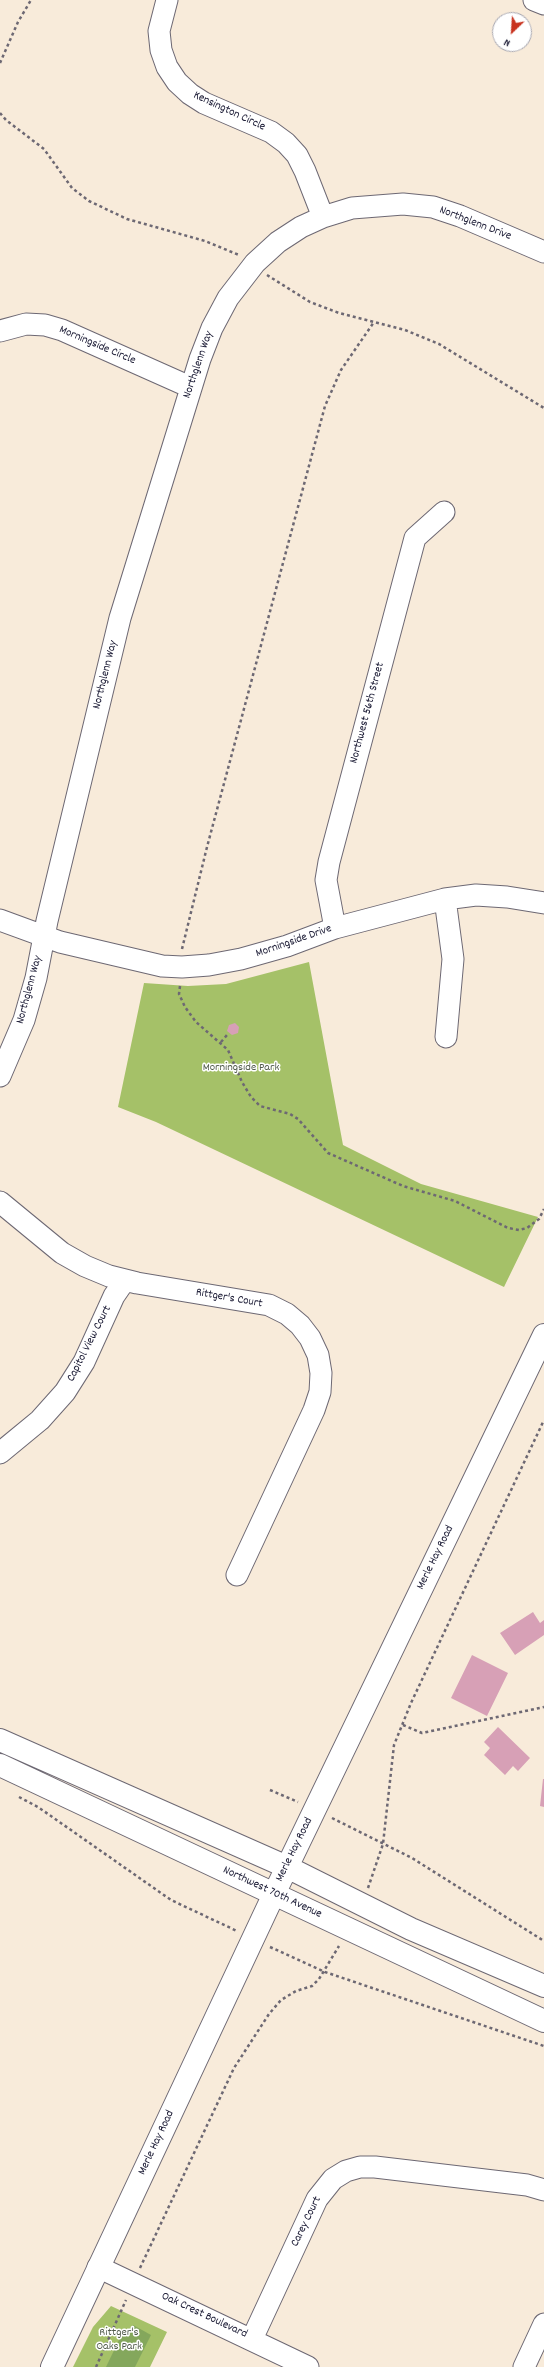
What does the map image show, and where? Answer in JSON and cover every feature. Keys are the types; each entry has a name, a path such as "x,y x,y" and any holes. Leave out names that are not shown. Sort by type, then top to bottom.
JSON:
{"main road":[{"name":"Merle Hay Road","path":"52,2367 274,1894 544,1335"},
{"path":"0,1740 287,1867 411,1929 544,1986"},
{"name":"Northwest 70th Avenue","path":"0,1765 544,2022"}],"street":[{"name":"Kensington Circle","path":"167,0 162,11 159,31 161,50 167,67 177,82 190,94 204,102 271,132 286,143 297,155 323,217"},
{"path":"534,0 544,4"},
{"name":"Northglenn Drive","path":"238,283 255,263 278,242 301,227 323,217 352,208 378,204 403,204 433,207 460,216 544,252"},
{"name":"Northglenn Way","path":"0,1076 24,1020 36,978 44,936 120,618 190,387 212,328 238,283"},
{"name":"Morningside Circle","path":"0,331 26,324 45,325 62,330 190,387"},
{"name":"Northwest 56th Street","path":"335,928 326,880 331,854 415,538 444,512"},
{"name":"Morningside Drive","path":"44,936 126,958 162,966 182,967 210,965 241,959 287,946 335,928 444,899 476,895 507,897 544,903"},
{"path":"444,899 453,959 446,1037"},
{"path":"0,920 44,936"},
{"name":"Rittger's Court","path":"0,1202 62,1253 84,1266 125,1280 269,1306 287,1314 300,1325 310,1338 318,1355 321,1373 320,1392 314,1410 237,1575"},
{"name":"Capitol View Court","path":"0,1453 40,1420 65,1392 84,1362 114,1296 125,1280"},
{"name":"Carey Court","path":"252,2339 318,2199 333,2179 346,2171 360,2167 375,2167 536,2188"},
{"name":"Oak Crest Boulevard","path":"98,2267 252,2339 308,2367"},
{"path":"524,2367 544,2324"}],"path":[{"path":"0,63 18,22 31,0"},
{"path":"374,322 341,370 325,406 206,847 183,941 179,994 185,1007 196,1022 221,1042 234,1059 242,1082 260,1106 290,1114 298,1119 328,1153 375,1175 403,1186 455,1201 513,1229 527,1228 539,1219 544,1209"},
{"path":"221,1042 227,1035"},
{"path":"544,1420 403,1725 391,1757 383,1844 412,1858 544,1941"},
{"path":"403,1725 422,1733 544,1707"},
{"path":"12,1793 38,1807 171,1900 253,1939 325,1972 544,2046"},
{"path":"96,2367 133,2283 234,2068 269,2014 281,2000 296,1991 312,1986 325,1972"}],"green space":[{"name":"Morningside Park","path":"309,962 343,1145 421,1184 538,1217 504,1287 156,1122 118,1107 144,983 188,986 226,984"},
{"name":"Rittger's Oaks Park","path":"111,2306 167,2332 150,2367 73,2367 93,2327"},
{"path":"133,2325 151,2335 135,2367 106,2367 119,2340"}],"building":[{"path":"235,1023 239,1027 238,1033 232,1035 227,1031 229,1025"},
{"path":"533,1612 540,1623 544,1620 544,1635 515,1655 500,1633"},
{"path":"472,1655 508,1673 487,1716 451,1698"},
{"path":"498,1727 530,1758 518,1771 513,1766 505,1775 484,1755 490,1748 484,1742"},
{"path":"544,1779 544,1807 540,1806"}]}
